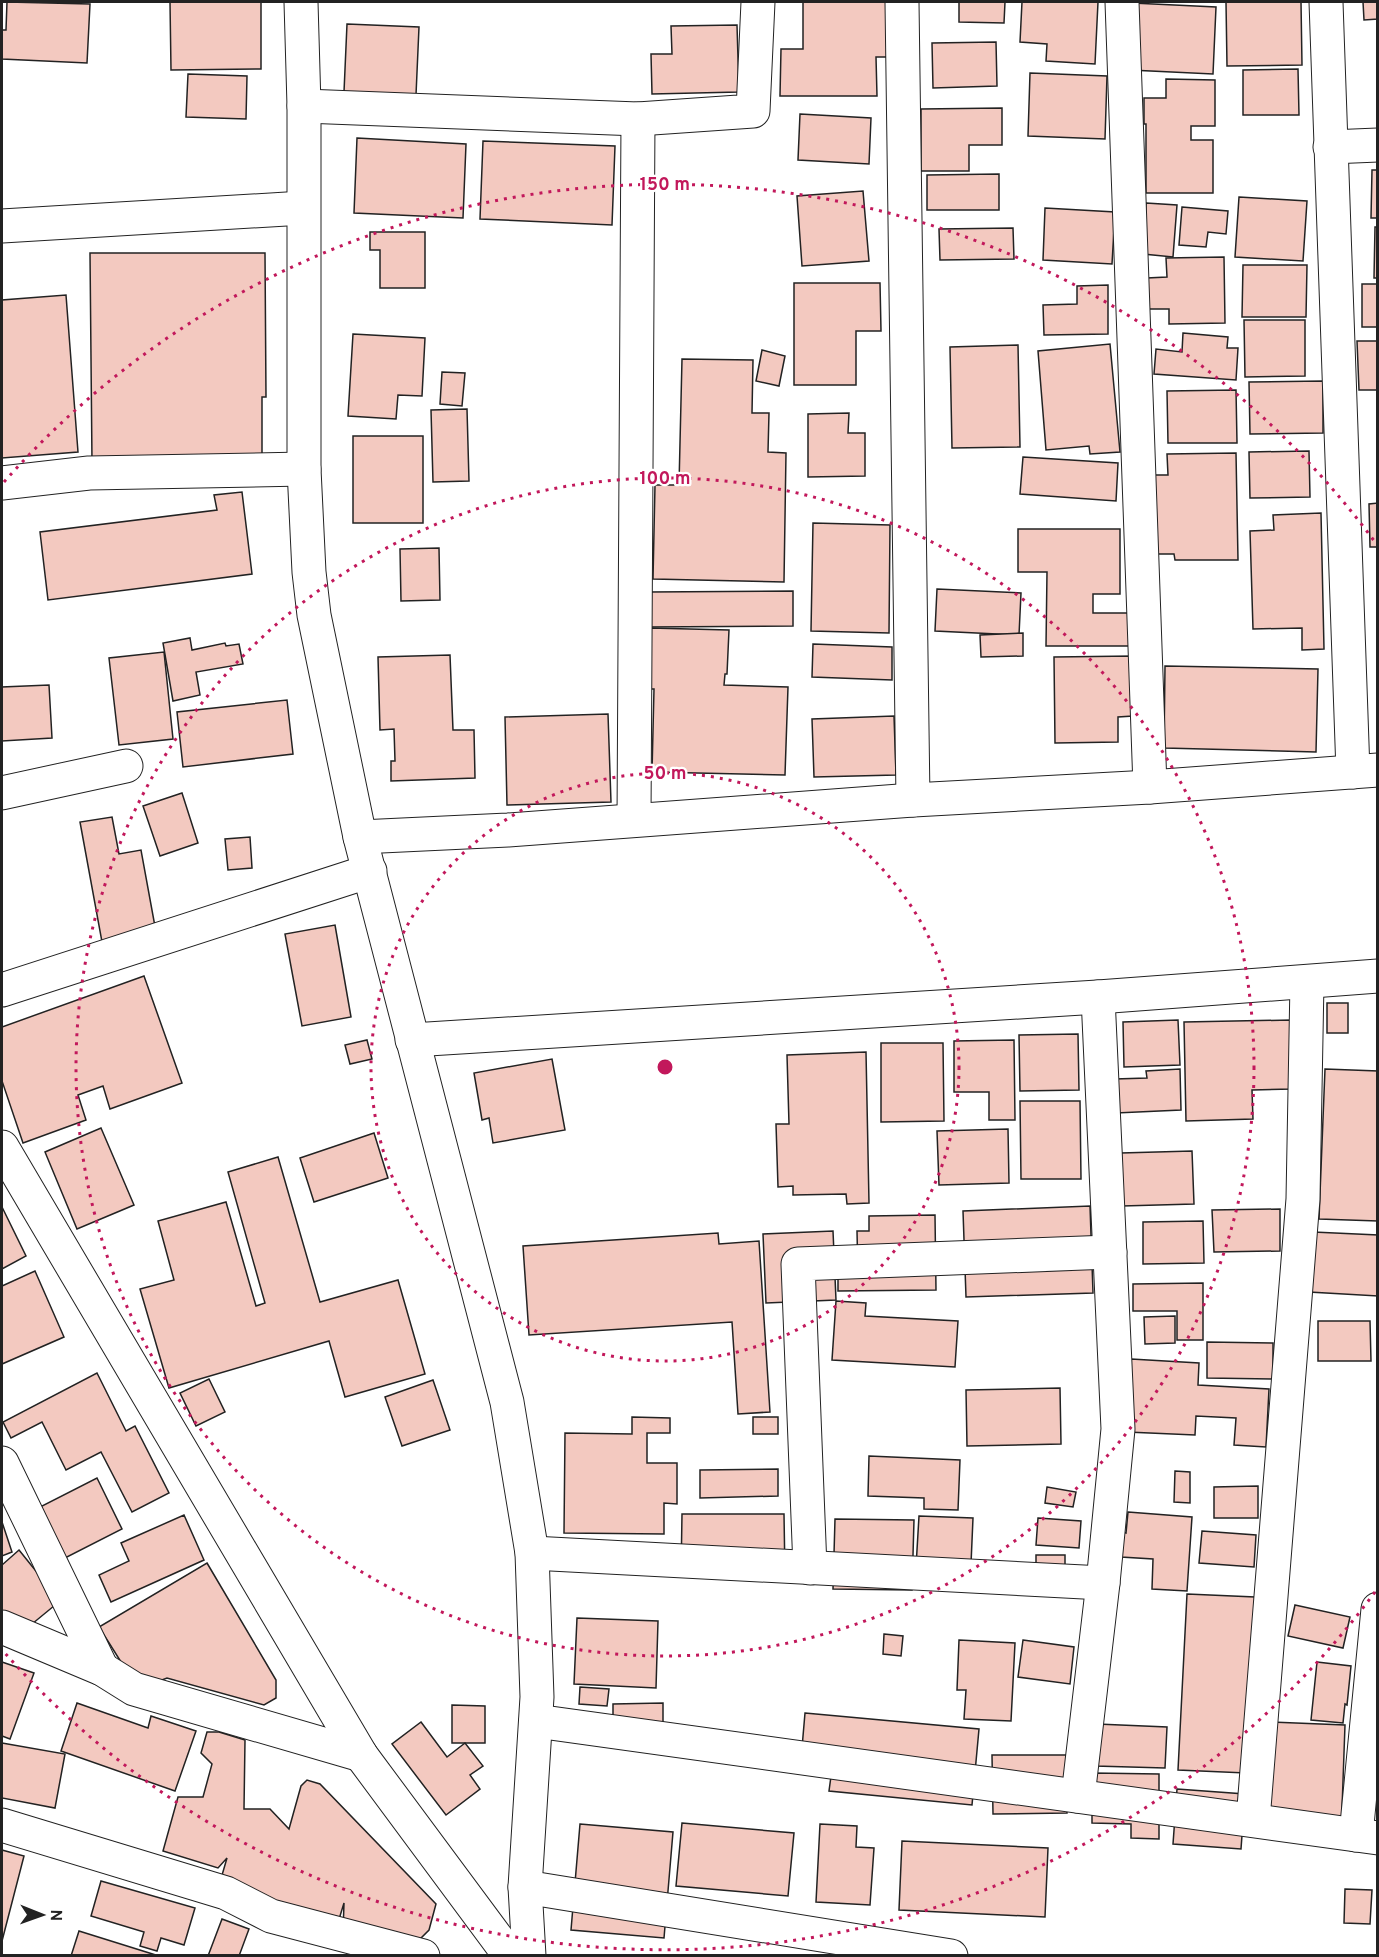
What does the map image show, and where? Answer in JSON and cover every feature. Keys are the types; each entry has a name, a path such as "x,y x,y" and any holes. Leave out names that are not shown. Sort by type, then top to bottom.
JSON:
{"street":[{"path":"301,2 304,106 304,469 307,540 314,615 360,837 507,1402 532,1553 537,1697 525,1887 529,1956"},
{"path":"304,106 638,119 753,111 758,2"},
{"path":"902,2 913,800"},
{"path":"1122,2 1150,787"},
{"path":"360,837 508,830 913,800 1150,787 1365,771 1330,147 1326,2"},
{"path":"634,820 638,119"},
{"path":"1330,147 1377,145"},
{"path":"2,226 303,208"},
{"path":"2,483 89,473 304,469"},
{"path":"2,793 126,766"},
{"path":"2,990 370,871"},
{"path":"412,1040 1098,997 1377,976"},
{"path":"1253,1820 1303,1199 1307,982"},
{"path":"1078,1796 1118,1430 1098,997"},
{"path":"2,1147 361,1755 510,1956"},
{"path":"810,1568 798,1263 1110,1252"},
{"path":"2,1463 102,1669"},
{"path":"532,1553 1103,1583"},
{"path":"536,1721 1367,1836 1377,1609"},
{"path":"2,1627 102,1669 134,1689 361,1755"},
{"path":"2,1825 226,1893 271,1916 423,1956"},
{"path":"525,1887 951,1956"}],"building":[{"path":"7,2 90,4 87,63 2,59 2,30 6,30"},
{"path":"170,2 261,2 261,69 171,70"},
{"path":"803,2 893,2 893,57 876,57 877,96 780,96 781,49 803,49"},
{"path":"959,2 1005,2 1004,23 959,22"},
{"path":"1022,2 1098,2 1095,64 1046,61 1047,44 1020,42"},
{"path":"1226,2 1301,2 1302,65 1227,66"},
{"path":"1363,2 1378,2 1378,19 1364,20"},
{"path":"1132,3 1216,7 1213,74 1130,70"},
{"path":"347,24 419,27 416,95 344,92"},
{"path":"737,25 739,92 652,94 651,54 672,54 671,26"},
{"path":"996,42 997,86 933,88 932,43"},
{"path":"1298,69 1299,115 1243,115 1243,70"},
{"path":"1030,73 1107,76 1105,139 1028,136"},
{"path":"188,74 247,76 246,119 186,117"},
{"path":"1166,79 1215,80 1215,126 1191,126 1191,140 1213,140 1213,193 1146,193 1144,98 1166,98"},
{"path":"1002,108 1002,145 969,145 969,171 921,171 921,109"},
{"path":"800,114 871,118 869,164 798,160"},
{"path":"357,138 466,144 463,218 354,213"},
{"path":"483,141 615,146 612,225 480,219"},
{"path":"1372,170 1378,170 1378,218 1371,218"},
{"path":"999,174 999,210 927,210 927,175"},
{"path":"863,191 869,261 802,266 797,196"},
{"path":"1239,197 1307,201 1303,261 1235,257"},
{"path":"1146,203 1177,205 1173,257 1143,254"},
{"path":"1182,207 1228,211 1226,234 1208,232 1206,247 1179,245"},
{"path":"1045,208 1115,212 1112,264 1043,260"},
{"path":"1375,227 1378,227 1378,278 1374,278"},
{"path":"1013,228 1014,259 940,260 939,229"},
{"path":"370,232 425,232 425,288 380,288 380,250 370,250"},
{"path":"90,253 265,253 266,397 262,397 262,461 92,462"},
{"path":"1224,257 1225,323 1169,324 1169,309 1148,309 1147,278 1167,277 1166,258"},
{"path":"1243,265 1307,265 1306,317 1242,317"},
{"path":"794,283 880,283 881,331 856,331 856,385 794,385"},
{"path":"1362,284 1378,284 1378,327 1362,327"},
{"path":"1108,285 1108,334 1044,335 1043,305 1077,304 1077,286"},
{"path":"66,295 78,452 2,458 2,300"},
{"path":"1244,320 1305,320 1305,376 1245,377"},
{"path":"1183,333 1228,337 1227,348 1238,348 1236,380 1154,374 1156,349 1182,352"},
{"path":"353,334 425,338 422,396 398,395 396,419 348,416"},
{"path":"1357,341 1378,341 1378,390 1359,390"},
{"path":"1110,344 1120,452 1090,454 1089,446 1046,450 1038,351"},
{"path":"1018,345 1020,447 952,448 950,347"},
{"path":"762,350 785,356 779,386 756,381"},
{"path":"682,359 753,360 752,413 769,413 768,452 786,453 784,582 653,579 655,485 679,485"},
{"path":"442,372 465,373 462,406 440,404"},
{"path":"1323,381 1323,433 1250,434 1249,382"},
{"path":"1236,390 1237,443 1168,443 1167,391"},
{"path":"467,409 469,481 433,482 431,410"},
{"path":"849,413 848,433 865,433 865,476 808,477 808,414"},
{"path":"353,436 423,436 423,523 353,523"},
{"path":"1309,451 1310,497 1250,498 1249,452"},
{"path":"1236,453 1238,560 1175,560 1174,554 1152,554 1151,475 1168,475 1167,454"},
{"path":"1023,457 1118,463 1116,501 1020,494"},
{"path":"242,492 252,574 48,600 40,532 217,510 214,495"},
{"path":"1378,503 1378,547 1370,547 1369,504"},
{"path":"1321,513 1324,649 1302,650 1302,628 1253,629 1250,531 1274,530 1273,515"},
{"path":"813,523 890,525 889,633 811,631"},
{"path":"1018,529 1120,529 1120,594 1093,594 1093,613 1132,613 1132,646 1046,646 1047,572 1018,572"},
{"path":"439,548 440,600 401,601 400,549"},
{"path":"937,589 1021,593 1019,635 935,631"},
{"path":"793,591 793,626 648,627 648,592"},
{"path":"650,628 729,630 727,674 725,674 724,685 788,687 785,775 652,772 654,689 649,689"},
{"path":"1023,633 1023,656 981,657 980,635"},
{"path":"190,638 192,650 225,643 226,646 239,644 243,664 196,672 200,695 173,701 163,643"},
{"path":"813,644 892,647 892,680 812,677"},
{"path":"164,652 173,739 119,745 109,658"},
{"path":"450,655 453,730 474,730 475,778 391,781 391,761 395,761 394,729 380,730 378,657"},
{"path":"1133,656 1133,716 1118,717 1118,742 1055,743 1054,657"},
{"path":"1165,666 1318,669 1316,752 1164,748"},
{"path":"49,685 52,738 2,741 2,687"},
{"path":"287,700 293,754 183,767 177,712"},
{"path":"608,714 611,802 507,805 505,717"},
{"path":"894,716 896,775 814,777 812,719"},
{"path":"182,793 198,843 160,856 143,806"},
{"path":"112,817 119,854 141,850 156,932 102,942 80,822"},
{"path":"250,837 252,868 228,870 225,839"},
{"path":"335,925 351,1017 302,1026 285,934"},
{"path":"144,976 182,1083 110,1109 103,1086 78,1095 86,1120 23,1143 2,1081 2,1027"},
{"path":"1327,1003 1348,1003 1348,1033 1327,1033"},
{"path":"1178,1020 1180,1065 1124,1067 1123,1022"},
{"path":"1291,1020 1292,1089 1252,1090 1253,1119 1186,1121 1184,1022"},
{"path":"1078,1034 1079,1090 1020,1091 1019,1035"},
{"path":"367,1040 372,1059 350,1064 345,1045"},
{"path":"1014,1040 1015,1120 989,1120 989,1092 954,1092 954,1041"},
{"path":"881,1043 943,1043 944,1121 881,1122"},
{"path":"866,1052 869,1203 847,1204 846,1194 793,1195 793,1186 778,1187 776,1124 789,1124 787,1055"},
{"path":"552,1059 565,1130 493,1143 489,1118 482,1120 474,1073"},
{"path":"1180,1069 1181,1110 1116,1113 1115,1079 1147,1078 1146,1071"},
{"path":"1325,1069 1378,1071 1378,1221 1319,1219"},
{"path":"1020,1101 1080,1101 1081,1179 1021,1179"},
{"path":"101,1128 134,1205 77,1229 45,1152"},
{"path":"1008,1129 1009,1183 939,1185 937,1131"},
{"path":"374,1133 388,1178 314,1202 300,1158"},
{"path":"1192,1151 1194,1204 1122,1206 1121,1153"},
{"path":"278,1157 320,1302 398,1280 425,1374 345,1397 329,1341 169,1388 140,1289 174,1280 158,1221 226,1202 256,1306 265,1303 228,1172"},
{"path":"1090,1206 1093,1293 966,1297 963,1211"},
{"path":"2,1207 26,1256 2,1269"},
{"path":"1280,1209 1280,1251 1214,1252 1212,1210"},
{"path":"935,1215 936,1290 838,1291 838,1276 858,1276 857,1231 869,1231 869,1216"},
{"path":"1203,1221 1204,1263 1143,1264 1143,1222"},
{"path":"833,1231 836,1300 766,1303 763,1234"},
{"path":"1313,1232 1378,1235 1378,1296 1309,1292"},
{"path":"718,1233 719,1244 759,1241 770,1412 738,1414 732,1322 529,1335 523,1246"},
{"path":"35,1271 64,1337 2,1364 2,1286"},
{"path":"1203,1283 1203,1340 1177,1340 1177,1311 1133,1311 1133,1284"},
{"path":"836,1301 866,1303 865,1316 958,1321 955,1367 832,1360"},
{"path":"1175,1316 1175,1343 1145,1344 1144,1317"},
{"path":"1318,1321 1370,1321 1371,1361 1318,1361"},
{"path":"1207,1342 1273,1343 1273,1379 1207,1378"},
{"path":"1131,1359 1199,1363 1198,1385 1269,1389 1266,1447 1234,1445 1236,1418 1196,1416 1195,1435 1127,1432"},
{"path":"97,1373 126,1431 135,1426 169,1493 132,1512 101,1452 66,1470 42,1422 11,1438 3,1422"},
{"path":"209,1379 225,1412 196,1426 180,1393"},
{"path":"433,1380 450,1430 402,1446 385,1397"},
{"path":"1060,1388 1061,1444 967,1446 966,1390"},
{"path":"632,1417 670,1418 670,1433 647,1433 647,1463 677,1463 677,1504 664,1503 664,1534 564,1533 565,1433 632,1434"},
{"path":"753,1417 778,1417 778,1434 753,1434"},
{"path":"869,1456 960,1460 958,1510 924,1509 924,1498 868,1496"},
{"path":"778,1469 778,1496 700,1498 700,1470"},
{"path":"1175,1471 1190,1472 1190,1503 1174,1502"},
{"path":"97,1478 122,1529 65,1558 40,1507"},
{"path":"1258,1486 1258,1518 1214,1518 1214,1487"},
{"path":"1047,1487 1076,1492 1073,1507 1045,1503"},
{"path":"1128,1512 1192,1517 1187,1591 1152,1589 1153,1559 1121,1557 1122,1532 1126,1533"},
{"path":"682,1514 784,1514 785,1576 681,1576"},
{"path":"184,1515 204,1560 111,1602 99,1575 129,1561 121,1543"},
{"path":"919,1516 973,1518 970,1587 915,1584"},
{"path":"1038,1518 1081,1521 1079,1548 1036,1545"},
{"path":"835,1519 914,1520 912,1590 833,1589"},
{"path":"2,1522 12,1552 2,1556"},
{"path":"1202,1531 1256,1535 1254,1567 1199,1563"},
{"path":"19,1550 60,1601 32,1624 2,1612 2,1565"},
{"path":"1036,1555 1065,1555 1065,1589 1036,1589"},
{"path":"207,1563 276,1680 276,1698 264,1705 167,1678 138,1689 99,1627"},
{"path":"1187,1594 1255,1597 1246,1773 1178,1770"},
{"path":"1295,1605 1350,1617 1343,1648 1288,1636"},
{"path":"577,1618 658,1621 656,1688 574,1684"},
{"path":"884,1634 903,1636 901,1656 883,1654"},
{"path":"959,1640 1015,1643 1011,1721 964,1719 966,1690 957,1690"},
{"path":"1023,1640 1074,1647 1070,1684 1018,1677"},
{"path":"2,1662 34,1673 10,1739 2,1736"},
{"path":"1317,1662 1351,1666 1343,1723 1311,1720"},
{"path":"580,1687 609,1689 607,1706 579,1704"},
{"path":"77,1703 148,1728 151,1716 196,1731 175,1791 61,1751"},
{"path":"663,1703 663,1740 613,1740 613,1704"},
{"path":"452,1705 485,1706 485,1743 452,1743"},
{"path":"805,1713 979,1729 972,1805 829,1791 832,1769 800,1771"},
{"path":"421,1722 447,1757 465,1743 483,1766 470,1775 480,1789 446,1815 392,1744"},
{"path":"1271,1722 1345,1725 1341,1837 1267,1835"},
{"path":"1097,1724 1167,1727 1165,1768 1095,1766"},
{"path":"207,1732 219,1732 245,1740 244,1809 270,1809 289,1829 301,1786 307,1780 320,1784 436,1904 429,1930 411,1948 343,1933 344,1903 336,1929 220,1882 227,1858 218,1868 163,1851 178,1797 203,1797 212,1764 201,1753"},
{"path":"2,1743 65,1754 55,1808 2,1798"},
{"path":"992,1755 1066,1755 1067,1813 993,1814"},
{"path":"1092,1773 1159,1774 1159,1839 1131,1838 1131,1824 1092,1823"},
{"path":"1177,1789 1245,1794 1241,1849 1173,1844"},
{"path":"682,1823 794,1833 788,1896 676,1886"},
{"path":"580,1824 673,1832 664,1938 571,1930"},
{"path":"820,1824 857,1826 856,1847 874,1848 870,1905 816,1902"},
{"path":"902,1841 1048,1848 1045,1917 899,1910"},
{"path":"2,1850 24,1856 2,1941"},
{"path":"101,1881 195,1908 184,1945 161,1938 157,1951 140,1946 144,1932 91,1916"},
{"path":"1345,1889 1372,1890 1370,1924 1344,1923"},
{"path":"222,1919 249,1929 239,1956 208,1956"},
{"path":"79,1931 159,1956 71,1956"}]}
